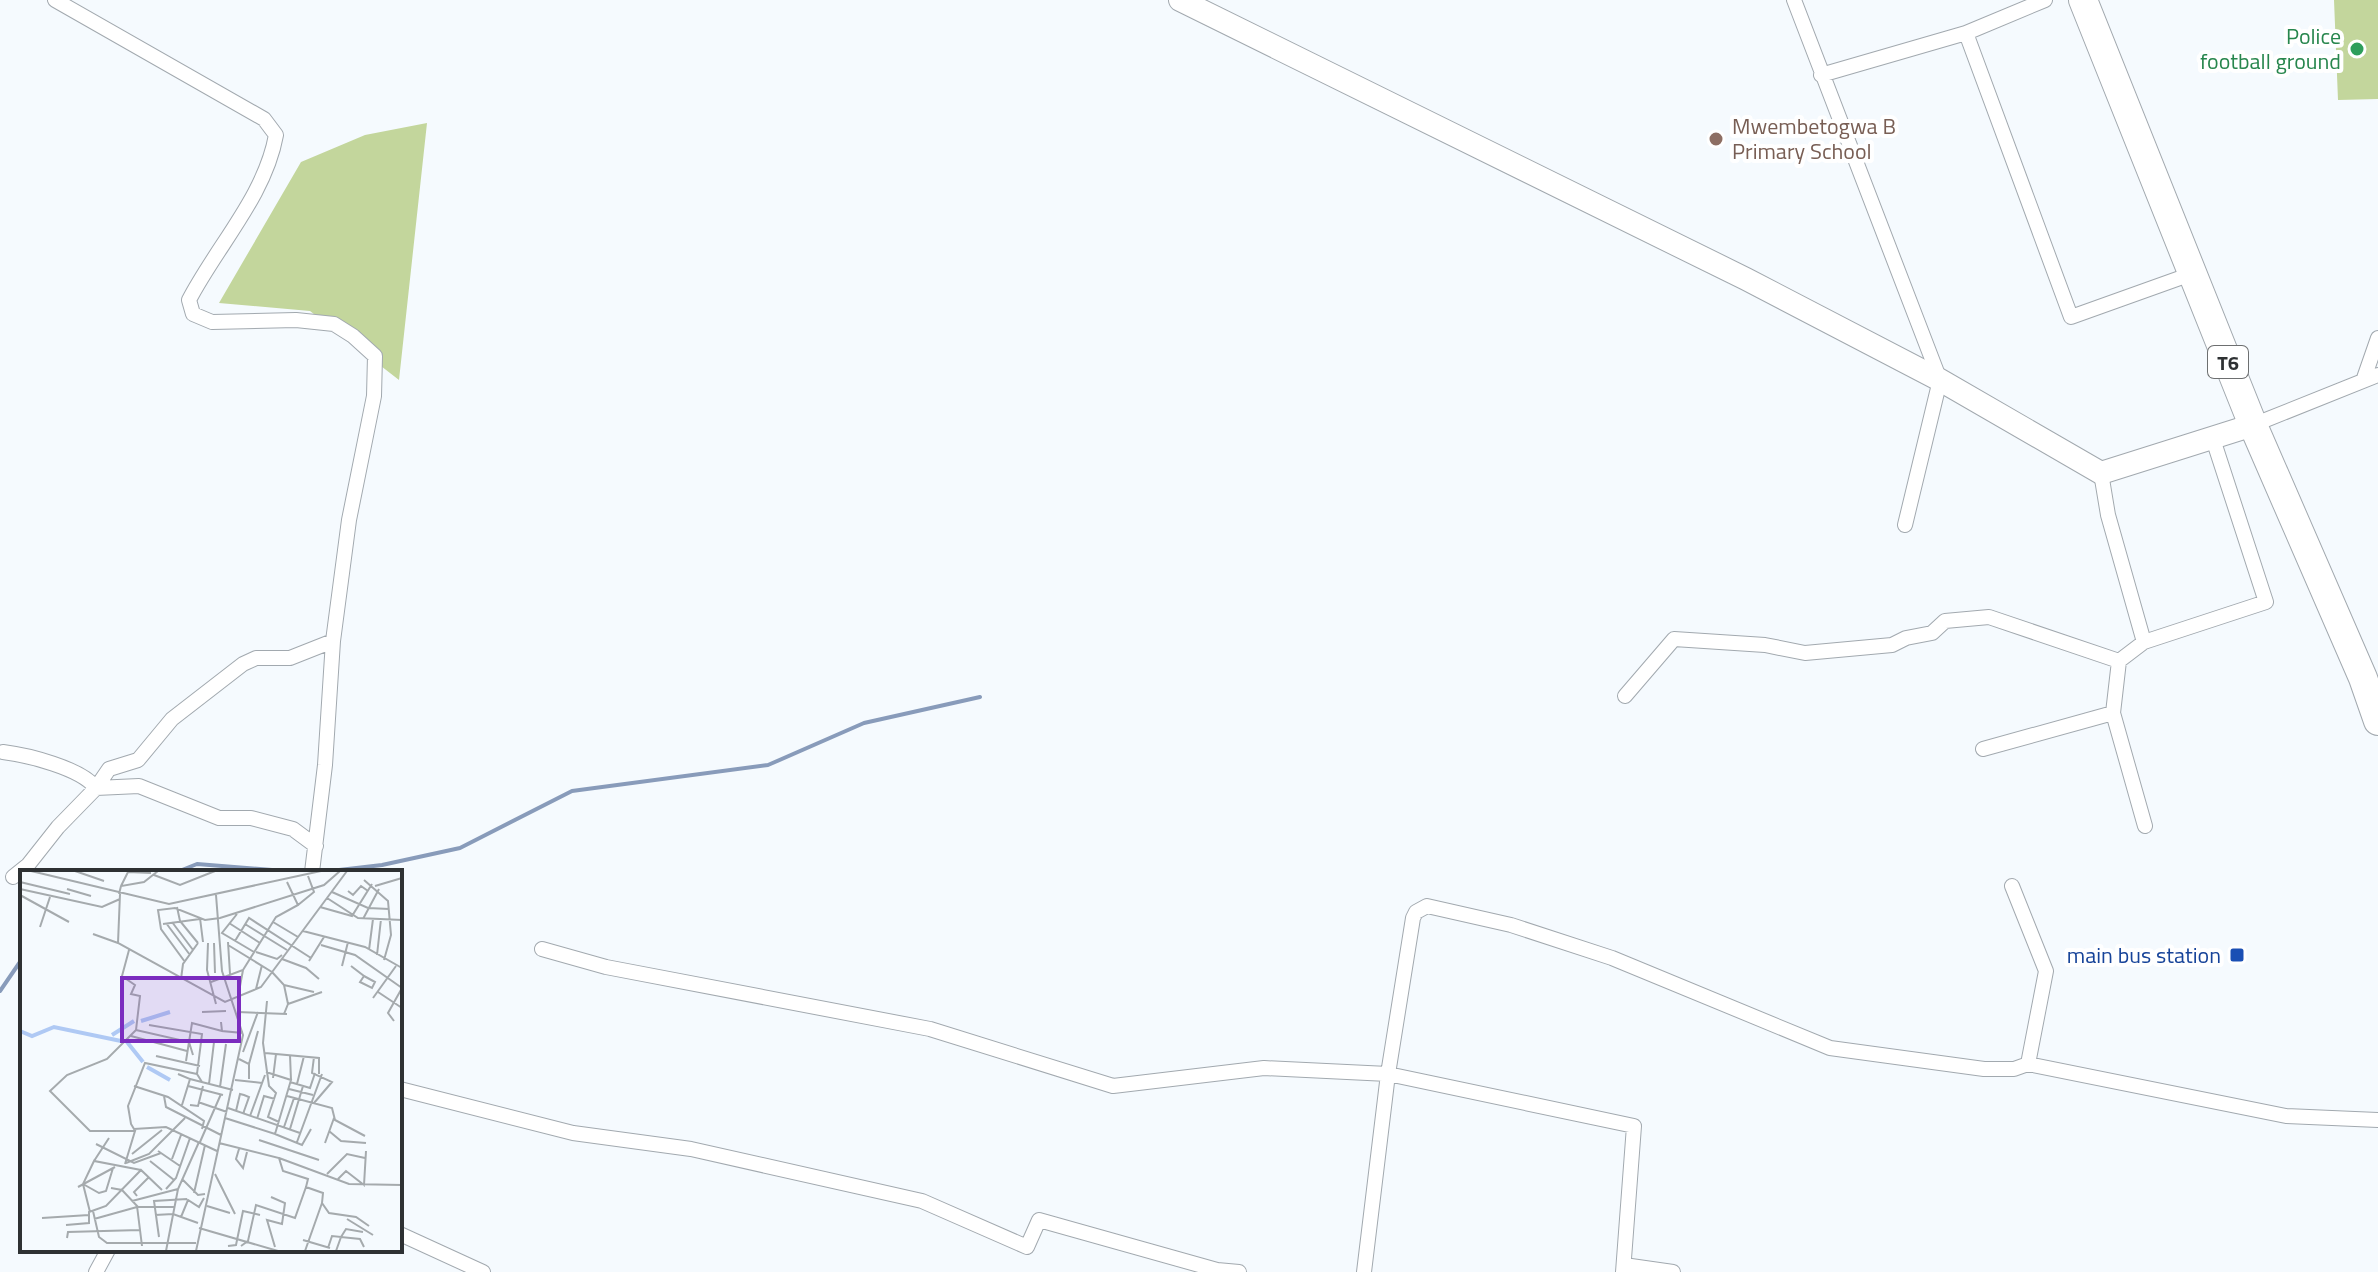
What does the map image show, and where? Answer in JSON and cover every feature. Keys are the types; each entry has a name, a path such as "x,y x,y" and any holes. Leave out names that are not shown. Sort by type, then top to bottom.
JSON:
{"highway":[{"name":"T6","path":"2083,0 2253,425 2370,676 2378,721"}],"street":[{"path":"55,0 264,119 276,135 272,158 256,190 189,300 193,314 212,322 296,320 334,324 375,356 374,396 349,520 333,641 325,765 312,870"},
{"path":"1180,0 1204,6 1746,279 1940,380 2101,473 2253,425 2378,375"},
{"path":"1794,0 1940,380 1905,525"},
{"path":"1821,75 1966,33 2045,0"},
{"path":"1966,33 2071,317 2194,273"},
{"path":"2363,381 2378,338"},
{"path":"2145,826 2113,713 2119,661 2144,642 2266,602 2212,436"},
{"path":"2101,473 2108,515 2144,642"},
{"path":"1625,696 1674,639 1765,645 1805,653 1892,645 1906,638 1932,633 1945,621 1989,617 2119,661"},
{"path":"22,870 96,788 109,769 138,760 172,719 243,664 256,658 290,658 333,641"},
{"path":"1983,749 2113,713"},
{"path":"3,752 31,755 90,780 96,788"},
{"path":"96,788 139,786 219,818 251,818 293,829 316,846"},
{"path":"13,877 20,871"},
{"path":"2012,886 2046,971 2028,1064"},
{"path":"1364,1272 1388,1074 1413,918 1416,912 1427,906 1511,925 1612,958 1830,1048 1984,1069 2014,1069 2028,1064 2286,1116 2378,1120"},
{"path":"542,949 606,967 930,1029 1113,1086 1264,1068 1388,1074 1634,1126 1624,1268 1673,1272"},
{"path":"402,1090 573,1133 691,1149 922,1201 1027,1247 1039,1220 1217,1270 1239,1272"},
{"path":"402,1235 483,1272"},
{"path":"96,1272 107,1252"}],"green space":[{"name":"Police football ground","path":"2334,0 2378,0 2378,99 2338,100"},
{"path":"427,123 399,380 310,311 219,303 301,162 365,135"}],"waterway":[{"path":"339,870 382,865 460,848 572,791 768,765 864,723 980,697"},
{"path":"182,870 197,864 271,870"},
{"path":"0,991 20,962"}],"place":[{"name":"Police football ground","path":"2357,49"},
{"name":"Mwembetogwa B Primary School","path":"1716,139"},
{"name":"main bus station","path":"2237,955"}]}
